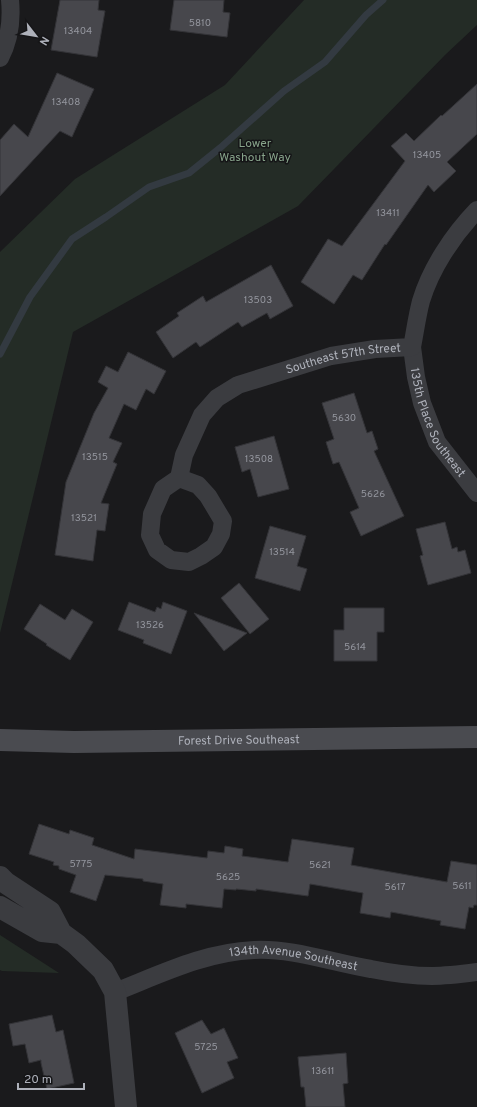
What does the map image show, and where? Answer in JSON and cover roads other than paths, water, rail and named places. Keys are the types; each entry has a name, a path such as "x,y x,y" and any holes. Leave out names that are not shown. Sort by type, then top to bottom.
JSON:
{"main road":[{"name":"Forest Drive Southeast","path":"0,740 74,742 477,737"}],"street":[{"path":"0,58 5,48 10,28 10,0"},
{"name":"Southeast 57th Street","path":"179,478 184,455 202,415 217,398 238,385 331,356 375,349 412,346 421,302 430,277 450,244 477,210"},
{"name":"135th Place Southeast","path":"412,346 416,377 422,403 437,442 477,493"},
{"path":"179,478 198,485 208,496 223,520 222,534 214,547 189,562 171,560 157,550 150,535 152,514 163,489 179,478"},
{"path":"0,877 50,912 61,933 76,944 103,970 116,992 126,1107"},
{"path":"0,906 42,931 61,933"},
{"name":"134th Avenue Southeast","path":"116,992 196,960 226,952 256,950 288,952 371,970 401,974 432,976 477,972"}],"waterway":[{"path":"0,354 30,297 72,239 149,187 189,173 220,148 284,91 325,62 366,15 383,0"}],"park label":[{"name":"Lower Washout Way","path":"255,150"}]}
